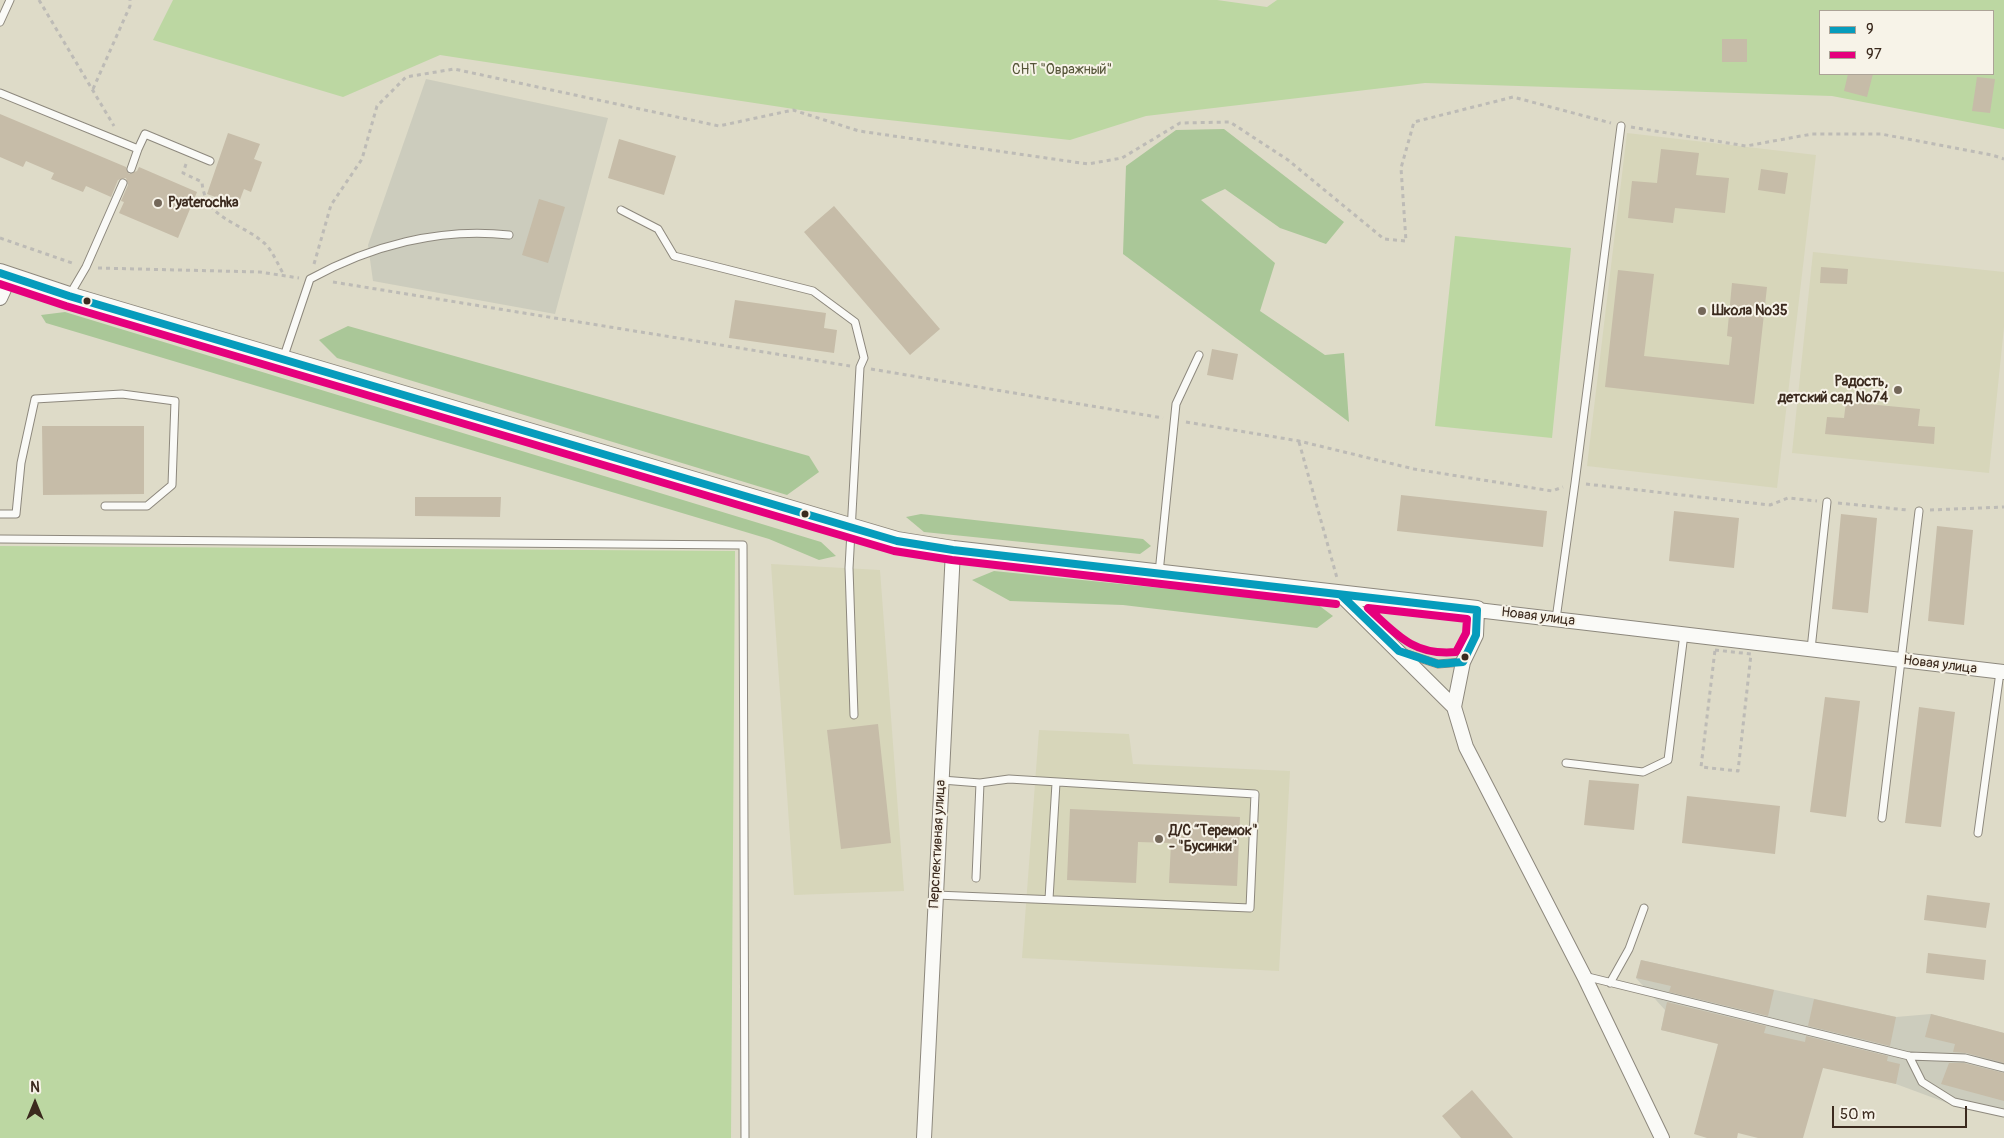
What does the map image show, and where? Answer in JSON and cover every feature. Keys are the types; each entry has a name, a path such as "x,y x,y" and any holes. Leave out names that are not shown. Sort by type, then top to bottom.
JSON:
{"street":[{"name":"Новая улица","path":"5,274 69,296 897,541 953,550 2002,672"},
{"path":"0,298 5,274"},
{"name":"Перспективная улица","path":"924,1138 953,550"},
{"path":"1342,595 1454,707 1466,747 1584,976 1662,1138"},
{"path":"1454,707 1463,662 1476,635 1477,610"}],"lane":[{"path":"0,22 10,0"},
{"path":"0,94 138,149"},
{"path":"1556,619 1576,483 1621,126"},
{"path":"131,169 145,134 210,161"},
{"path":"69,296 86,267 123,183"},
{"path":"621,210 658,229 674,256 813,291 855,322 864,358 860,367 850,527 849,568 854,716"},
{"path":"283,359 310,279 343,261 414,239 482,232 509,236"},
{"path":"1159,574 1176,404 1200,355"},
{"path":"0,514 16,514 21,463 35,399 122,394 175,401 172,485 147,506 105,506"},
{"path":"1811,649 1827,502"},
{"path":"1882,818 1919,511"},
{"path":"0,539 743,545 745,1138"},
{"path":"1566,763 1643,772 1668,760 1684,634"},
{"path":"1399,651 1438,664 1463,662"},
{"path":"1978,833 2002,672"},
{"path":"936,895 1250,908 1255,794 1009,779 980,782 942,780"},
{"path":"976,878 980,782"},
{"path":"1049,899 1056,783"},
{"path":"1610,983 1629,949 1644,908"},
{"path":"1584,976 1909,1056 1965,1058 2004,1068"},
{"path":"1909,1056 1922,1082 1954,1102 2004,1113"}],"path":[{"path":"39,0 125,144"},
{"path":"92,90 130,6 130,0"},
{"path":"310,279 331,205 362,159 376,106 406,77 454,69 719,126 792,110 859,131 1088,164 1122,158 1180,123 1230,122 1288,160 1384,239 1406,240 1401,168 1414,122 1514,97 1621,126 1746,146 1812,134 1881,134 1992,155 2004,159"},
{"path":"189,153 182,173 202,182 203,193 208,207 264,243 284,276"},
{"path":"0,238 86,267 260,272 310,279 860,367 1174,420 1299,442 1414,469 1552,491 1576,483 1770,505 1788,498 1919,511 2004,507"},
{"path":"1299,442 1342,595"},
{"path":"1715,650 1751,654 1738,771 1701,767 1715,650"}],"shaded area":[{"path":"426,79 608,118 555,314 373,281 368,245"},
{"name":"Школа №35","path":"1627,133 1816,155 1777,488 1587,466"},
{"name":"Радость, детский сад №74","path":"1813,252 2004,272 2004,327 1989,473 1792,453"},
{"path":"771,564 880,570 904,891 794,895"},
{"name":"Д/С “Теремок\" - \"Бусинки\"","path":"1039,730 1129,734 1133,764 1290,771 1279,971 1022,958"},
{"path":"1641,960 1896,1017 1931,1014 2004,1033 2004,1117 1950,1104 1896,1084 1661,1030 1665,1010 1636,978"}],"green space":[{"name":"СНТ \"Овражный\"","path":"173,0 1217,0 1267,7 1277,0 2004,0 2004,129 1832,96 1425,83 1146,116 1070,140 807,111 440,55 343,97 153,40"},
{"path":"1224,129 1344,222 1326,244 1280,228 1225,189 1201,200 1275,263 1260,311 1325,355 1344,353 1349,422 1123,254 1126,166 1176,130"},
{"path":"1455,236 1571,248 1552,438 1435,426"},
{"path":"65,312 821,542 836,556 819,560 769,539 46,323 41,315"},
{"path":"348,326 809,456 819,472 787,495 337,358 319,340"},
{"path":"921,514 1143,539 1151,546 1140,554 924,532 906,517"},
{"path":"0,546 735,551 731,1138 0,1138"},
{"path":"994,571 1317,604 1333,616 1317,628 1123,605 1010,601 972,580"}],"building":[{"path":"1722,39 1747,39 1747,62 1722,62"},
{"path":"1848,75 1873,75 1867,97 1844,91"},
{"path":"1977,77 1995,79 1990,113 1972,111"},
{"path":"0,114 126,167 129,174 137,171 139,167 197,192 178,238 119,213 124,202 121,201 128,185 126,178 118,180 111,197 86,186 83,192 51,179 54,173 26,161 23,167 0,157"},
{"path":"228,133 260,144 254,159 262,162 251,192 244,189 238,205 207,194"},
{"path":"619,139 676,156 664,195 608,178"},
{"path":"1661,149 1699,153 1696,175 1729,178 1725,213 1675,208 1673,223 1628,218 1632,181 1657,183"},
{"path":"1761,169 1788,173 1785,194 1758,190"},
{"path":"539,199 565,207 548,263 522,255"},
{"path":"834,206 940,329 910,355 804,232"},
{"path":"1821,267 1848,269 1847,284 1820,283"},
{"path":"1618,270 1654,274 1644,356 1729,365 1732,337 1727,336 1732,283 1767,287 1754,404 1605,387"},
{"path":"735,300 826,313 824,328 837,330 834,353 729,338"},
{"path":"1212,349 1238,354 1233,380 1207,375"},
{"path":"1846,402 1920,409 1918,426 1935,427 1934,444 1825,434 1827,417 1844,418"},
{"path":"42,426 144,426 144,494 43,495"},
{"path":"1401,495 1547,511 1543,547 1397,531"},
{"path":"415,497 501,497 500,517 415,516"},
{"path":"1674,511 1739,518 1734,568 1669,561"},
{"path":"1841,514 1877,518 1868,613 1832,609"},
{"path":"1937,526 1973,530 1964,625 1928,621"},
{"path":"1825,697 1860,701 1846,817 1810,812"},
{"path":"1919,707 1955,712 1941,827 1905,823"},
{"path":"878,724 891,843 841,849 827,730"},
{"path":"1589,780 1639,784 1634,830 1584,825"},
{"path":"1687,796 1780,806 1775,854 1682,843"},
{"path":"1070,809 1240,817 1237,886 1169,883 1171,843 1138,842 1136,883 1067,880"},
{"path":"1927,895 1990,903 1986,928 1924,920"},
{"path":"1928,953 1986,960 1984,980 1926,973"},
{"path":"1641,960 1774,990 1768,1016 1669,992 1671,986 1636,978"},
{"path":"1814,999 1896,1017 1890,1046 1808,1026"},
{"path":"1667,1002 1766,1026 1764,1033 1805,1042 1806,1036 1888,1056 1887,1061 1900,1064 1896,1084 1823,1068 1803,1138 1758,1138 1738,1133 1737,1138 1707,1138 1694,1134 1718,1044 1661,1030"},
{"path":"1931,1014 2004,1033 2004,1063 1966,1053 1953,1052 1955,1044 1925,1037"},
{"path":"1949,1063 1964,1063 2004,1073 2004,1101 1941,1084"},
{"path":"1472,1090 1513,1138 1461,1138 1442,1116"}],"transit line":[{"name":"9","path":"0,273 69,296 897,541 953,550 1477,610 1476,635 1463,662 1438,664 1399,651 1341,595"},
{"name":"97","path":"0,284 66,306 894,551 952,560 1336,604"},
{"name":"97","path":"1368,608 1467,619 1466,633 1456,652 1429,651 1407,642 1368,608"}],"place":[{"name":"Pyaterochka","path":"158,203"},
{"name":"Школа №35","path":"1702,311"},
{"name":"Радость, детский сад №74","path":"1898,390"},
{"name":"Д/С “Теремок\" - \"Бусинки\"","path":"1159,839"}]}
